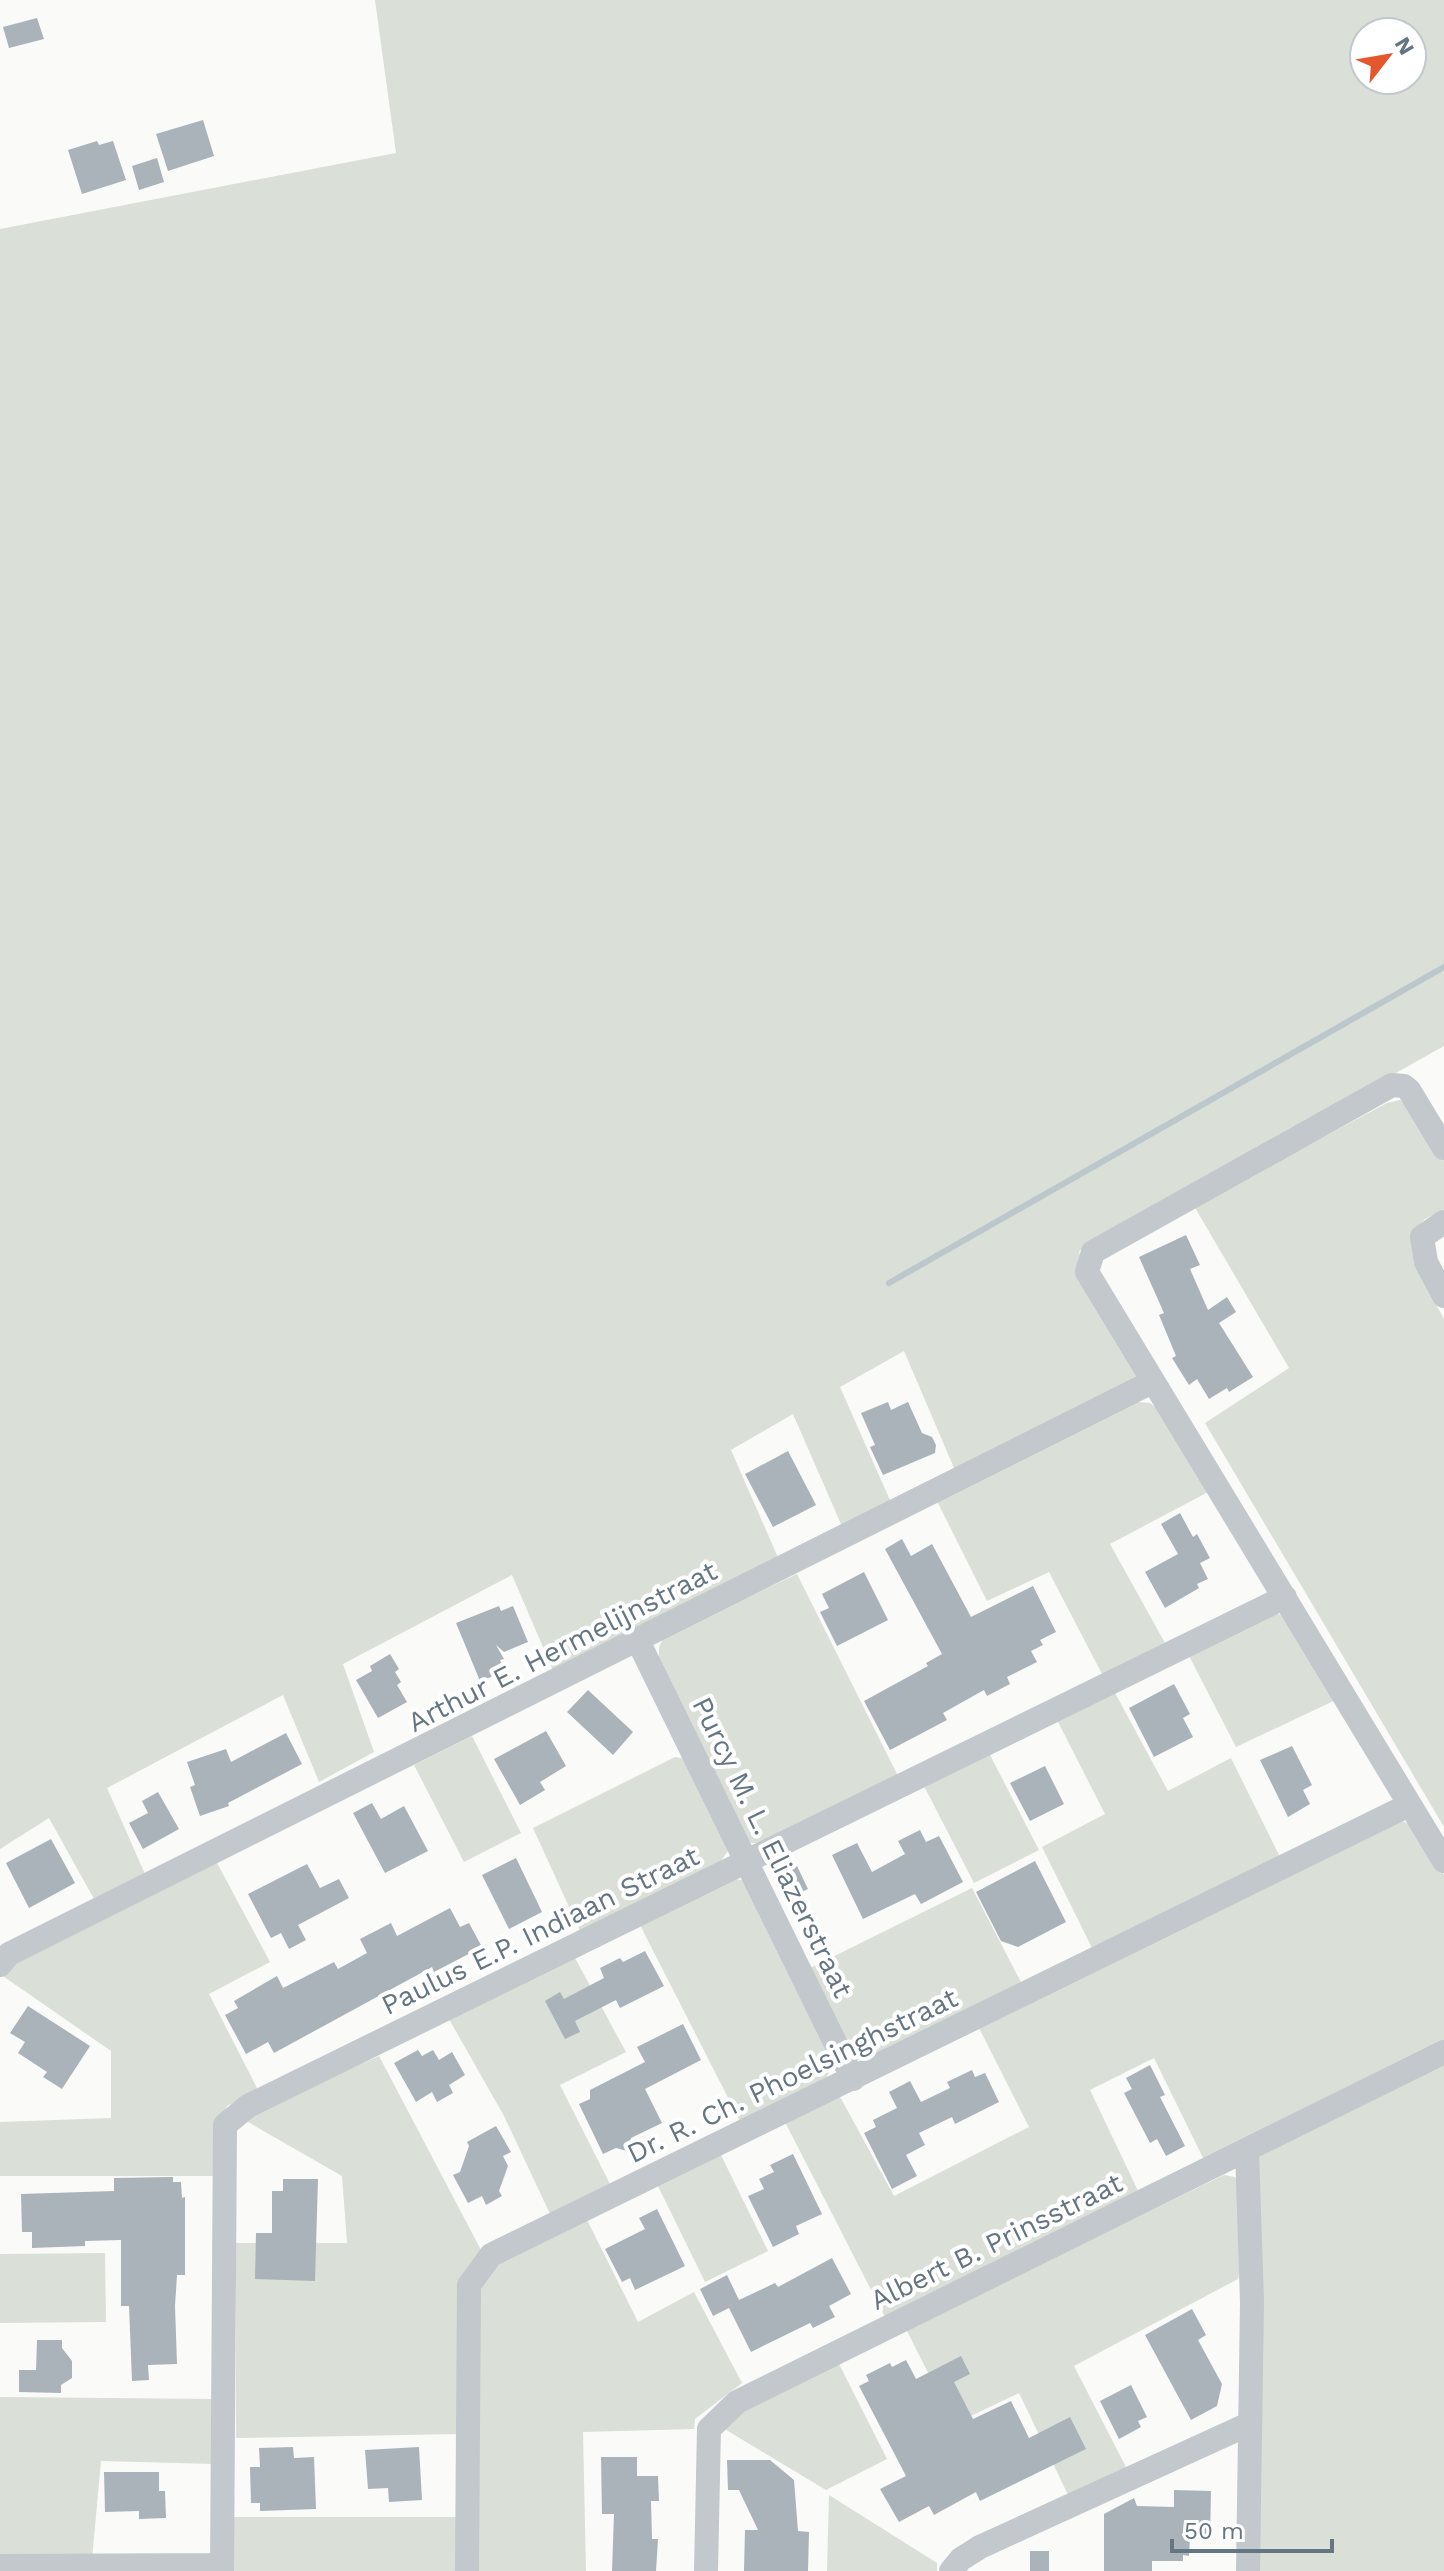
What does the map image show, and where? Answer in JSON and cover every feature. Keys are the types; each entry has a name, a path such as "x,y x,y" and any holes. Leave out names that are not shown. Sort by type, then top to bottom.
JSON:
{"street":[{"path":"1444,1148 1409,1090 1404,1086 1392,1085 1093,1252 1087,1272 1444,1861"},
{"path":"1444,1222 1422,1237 1426,1262 1444,1296"},
{"name":"Arthur E. Hermelijnstraat","path":"0,1965 9,1954 1152,1382"},
{"name":"Paulus E.P. Indiaan Straat","path":"222,2568 225,2125 248,2106 1285,1597"},
{"name":"Purcy M. L. Eliazerstraat","path":"638,1641 853,2079"},
{"name":"Dr. R. Ch. Phoelsinghstraat","path":"467,2571 469,2285 491,2255 1409,1805"},
{"name":"Albert B. Prinsstraat","path":"706,2571 709,2429 737,2402 1444,2052"},
{"path":"1247,2151 1252,2302 1248,2571"},
{"path":"951,2571 961,2559 980,2547 1249,2424"},
{"path":"0,2566 222,2568"}],"shaded area":[{"path":"375,0 1444,0 1444,1046 1079,1251 1081,1263 1137,1376 1136,1384 957,1475 904,1351 840,1387 893,1507 844,1531 793,1414 731,1450 780,1562 555,1675 512,1575 343,1664 374,1752 319,1782 283,1695 107,1788 145,1874 94,1899 49,1818 0,1849 0,229 396,153"},
{"path":"1400,1100 1412,1107 1444,1161 1444,1210 1425,1219 1414,1230 1423,1281 1444,1319 1444,1827 1205,1423 1289,1368 1194,1206 1387,1103"},
{"path":"1137,1402 1150,1403 1163,1413 1212,1490 1110,1544 1165,1643 1103,1676 1049,1572 987,1601 937,1501"},
{"path":"797,1574 899,1778 761,1843 751,1843 742,1834 659,1662 659,1647 664,1637"},
{"path":"1271,1613 1285,1615 1340,1698 1236,1747 1188,1654"},
{"path":"1114,1691 1168,1791 1231,1758 1280,1857 1093,1950 1042,1847 1105,1814 1056,1718"},
{"path":"472,1736 521,1833 464,1862 414,1765"},
{"path":"989,1753 1039,1850 974,1883 924,1786"},
{"path":"675,1757 687,1759 728,1851 721,1861 580,1931 533,1828"},
{"path":"1393,1819 1405,1822 1415,1830 1444,1875 1444,2042 1206,2164 1154,2058 1090,2090 1140,2195 886,2319 784,2120 838,2093 894,2196 1029,2127 978,2026"},
{"path":"216,1861 270,1962 209,1994 258,2090 227,2106 217,2127 217,2176 0,2176 0,2122 111,2118 111,2051 0,1974 15,1960"},
{"path":"732,1878 745,1881 832,2053 832,2068 819,2089 742,2125 640,1925"},
{"path":"972,1888 1023,1986 863,2061 853,2059 806,1970"},
{"path":"575,1958 626,2052 560,2085 611,2186 551,2216 504,2116 449,2019"},
{"path":"379,2056 481,2250 460,2277 460,2434 236,2438 236,2243 347,2243 342,2176 248,2122 257,2109"},
{"path":"1444,2060 1444,2571 1255,2571 1259,2154"},
{"path":"719,2151 768,2251 705,2282 656,2182"},
{"path":"1224,2175 1235,2177 1241,2185 1242,2259 1238,2279 1074,2366 1127,2469 1069,2497 1019,2393 954,2424 906,2329"},
{"path":"587,2220 638,2322 694,2292 742,2383 695,2419 694,2429 583,2432 586,2571 473,2571 479,2282 489,2268"},
{"path":"105,2253 106,2322 0,2323 0,2254"},
{"path":"838,2362 887,2459 826,2490 723,2428 730,2416"},
{"path":"0,2397 216,2399 215,2464 101,2461 92,2559 0,2557"},
{"path":"829,2495 937,2563 937,2571 827,2571"},
{"path":"233,2517 458,2517 458,2571 233,2571"}],"building":[{"path":"37,18 44,39 9,48 3,27"},
{"path":"203,120 214,156 168,171 156,134"},
{"path":"97,141 99,145 113,141 126,180 82,194 68,150"},
{"path":"157,158 164,182 139,190 132,166"},
{"path":"1186,1235 1200,1265 1190,1269 1208,1310 1227,1297 1236,1312 1219,1323 1253,1377 1229,1392 1227,1388 1209,1399 1197,1379 1189,1385 1172,1358 1176,1356 1159,1315 1164,1313 1139,1257"},
{"path":"888,1402 891,1410 908,1402 922,1433 932,1437 936,1445 935,1453 883,1475 870,1447 875,1445 861,1413"},
{"path":"788,1451 816,1505 773,1527 745,1474"},
{"path":"1180,1513 1193,1537 1197,1534 1210,1558 1200,1563 1208,1579 1197,1584 1199,1588 1165,1608 1145,1572 1178,1554 1161,1524"},
{"path":"902,1539 911,1556 932,1544 971,1617 1033,1586 1056,1632 1040,1640 1043,1645 1031,1651 1037,1662 1007,1677 1010,1684 987,1696 984,1690 943,1713 947,1720 890,1750 864,1701 928,1666 926,1663 942,1654 885,1549"},
{"path":"864,1572 888,1620 837,1646 820,1612 829,1608 822,1594"},
{"path":"499,1606 501,1611 513,1606 528,1642 504,1652 496,1645 504,1659 500,1660 505,1672 480,1681 456,1623"},
{"path":"390,1654 399,1669 395,1672 401,1682 397,1685 407,1702 378,1718 356,1680 372,1671 370,1666"},
{"path":"1174,1684 1190,1714 1183,1718 1193,1737 1154,1757 1129,1708"},
{"path":"588,1690 633,1732 613,1755 567,1712"},
{"path":"546,1731 566,1766 540,1782 545,1790 520,1805 494,1759"},
{"path":"286,1733 302,1764 228,1803 229,1806 200,1816 190,1787 195,1785 187,1762 226,1749 231,1762"},
{"path":"1292,1746 1312,1785 1303,1790 1310,1804 1288,1817 1260,1760"},
{"path":"1045,1766 1064,1804 1030,1821 1010,1783"},
{"path":"158,1792 179,1829 143,1849 129,1823 148,1813 142,1801"},
{"path":"372,1803 381,1819 404,1806 428,1851 385,1873 353,1813"},
{"path":"920,1830 926,1842 939,1836 963,1882 921,1904 915,1894 863,1919 832,1855 857,1843 872,1872 905,1854 898,1841"},
{"path":"51,1839 75,1883 29,1908 6,1863"},
{"path":"516,1858 542,1912 509,1929 482,1875"},
{"path":"1035,1861 1066,1922 1018,1947 1001,1941 976,1892"},
{"path":"307,1864 320,1888 339,1879 349,1898 298,1925 306,1940 289,1949 281,1933 271,1938 248,1894"},
{"path":"797,1866 808,1889 787,1899 777,1875"},
{"path":"450,1908 460,1927 469,1923 482,1947 434,1972 432,1967 274,2053 268,2042 246,2054 225,2015 238,2008 234,2001 277,1976 283,1988 334,1962 338,1969 367,1953 360,1939 391,1923 397,1936"},
{"path":"645,1951 664,1986 620,2008 616,2000 575,2021 580,2032 565,2039 545,2001 560,1992 564,1999 604,1978 600,1968 620,1958 623,1962"},
{"path":"28,2006 90,2046 62,2089 43,2077 47,2072 18,2053 25,2042 10,2033"},
{"path":"683,2024 701,2060 645,2089 662,2123 631,2138 627,2151 616,2148 603,2154 579,2104 590,2099 590,2090 645,2062 637,2047"},
{"path":"418,2050 422,2056 433,2050 439,2060 452,2052 465,2075 449,2085 453,2093 437,2102 432,2092 416,2102 394,2063"},
{"path":"1150,2065 1165,2095 1160,2097 1185,2146 1166,2156 1157,2139 1150,2143 1124,2093 1132,2089 1126,2078"},
{"path":"972,2070 975,2077 985,2073 999,2102 955,2124 952,2117 919,2133 925,2145 906,2155 917,2176 892,2189 864,2133 876,2127 873,2120 897,2108 889,2092 910,2081 921,2102 950,2088 947,2082"},
{"path":"496,2126 511,2152 503,2156 508,2166 499,2191 502,2196 486,2205 482,2196 468,2203 453,2175 460,2172 469,2146 467,2142"},
{"path":"793,2154 822,2214 796,2226 799,2234 773,2247 748,2196 764,2189 759,2179 774,2172 770,2165"},
{"path":"173,2177 173,2182 181,2182 182,2198 185,2197 185,2275 177,2275 175,2306 177,2364 148,2365 149,2380 132,2381 129,2306 121,2306 121,2240 85,2241 85,2246 32,2248 32,2232 22,2232 21,2194 114,2191 114,2178"},
{"path":"283,2179 318,2179 315,2281 255,2279 256,2233 272,2233 272,2191 283,2191"},
{"path":"657,2209 685,2266 635,2290 630,2278 622,2282 605,2249 645,2229 639,2218"},
{"path":"832,2258 851,2294 829,2306 835,2317 813,2328 810,2323 751,2352 729,2308 713,2316 700,2289 727,2275 739,2300 775,2283 778,2287"},
{"path":"1192,2309 1206,2335 1198,2340 1222,2384 1217,2406 1191,2420 1145,2335"},
{"path":"37,2340 62,2340 62,2348 72,2361 72,2378 61,2385 61,2393 19,2392 19,2370 36,2370"},
{"path":"961,2356 970,2374 954,2382 973,2419 1011,2401 1029,2438 1070,2417 1086,2449 980,2501 976,2492 934,2515 929,2506 899,2522 880,2489 906,2476 859,2386 869,2381 866,2375 890,2363 892,2367 906,2360 916,2379"},
{"path":"1131,2385 1147,2417 1138,2421 1141,2427 1119,2439 1100,2401"},
{"path":"293,2447 294,2458 314,2457 316,2509 260,2511 260,2503 251,2503 250,2467 260,2467 259,2448"},
{"path":"419,2447 422,2500 389,2502 388,2488 368,2489 365,2450"},
{"path":"601,2457 637,2457 637,2476 658,2476 659,2501 651,2501 652,2539 658,2539 656,2571 612,2571 614,2514 602,2514"},
{"path":"727,2460 770,2460 794,2480 798,2531 809,2532 808,2571 744,2571 745,2530 758,2530 739,2490 728,2490"},
{"path":"104,2472 159,2472 159,2491 165,2491 166,2518 139,2519 139,2511 105,2512"},
{"path":"1174,2490 1211,2491 1210,2539 1190,2538 1189,2556 1183,2555 1183,2561 1152,2561 1152,2571 1104,2571 1104,2514 1134,2498 1137,2506 1174,2507"},
{"path":"1030,2551 1049,2551 1049,2571 1030,2571"}],"waterway":[{"path":"889,1283 1444,967"}]}
